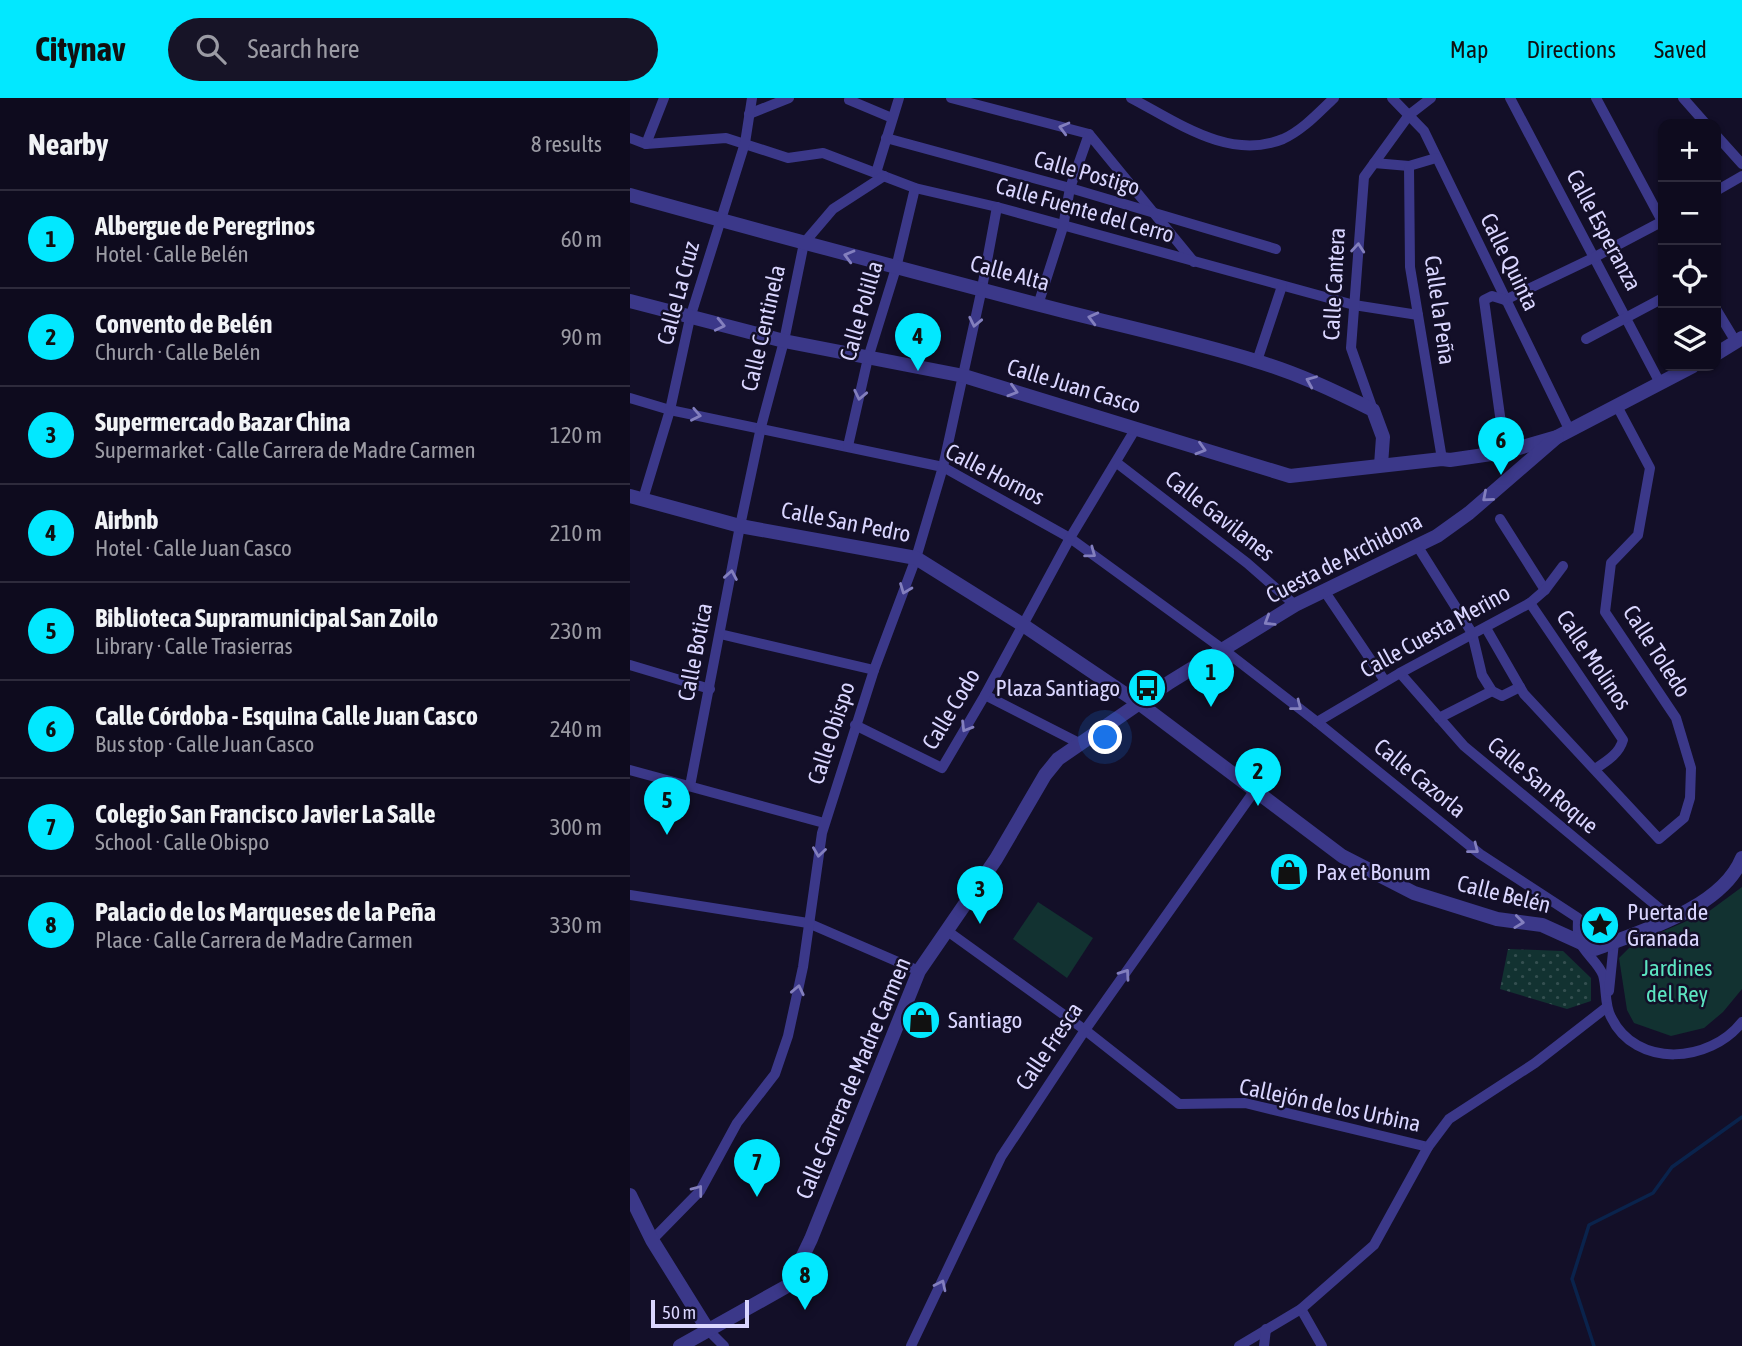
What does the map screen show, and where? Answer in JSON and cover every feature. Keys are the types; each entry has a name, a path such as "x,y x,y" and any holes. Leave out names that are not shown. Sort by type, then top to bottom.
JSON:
{"street":[{"path":"630,138 646,144 664,98"},
{"name":"Calle La Cruz","path":"636,498 670,410 690,318 745,143 752,98"},
{"path":"749,114 789,98"},
{"path":"880,174 886,138 899,98"},
{"path":"951,98 1089,134 1194,262"},
{"path":"1132,98 1207,139 1249,147 1283,139 1309,122 1334,98"},
{"name":"Calle Quinta","path":"1392,98 1424,131 1505,300 1563,434"},
{"name":"Calle Cantera","path":"1381,466 1382,437 1351,348 1364,177 1409,115 1431,98"},
{"name":"Calle Esperanza","path":"1510,98 1660,383"},
{"path":"1596,98 1658,213"},
{"path":"1683,98 1702,119"},
{"path":"849,100 892,118"},
{"path":"1038,304 1063,227 1070,188 1089,134"},
{"name":"Calle Fuente del Cerro","path":"646,144 726,138 788,158 823,153 915,188 997,207 1354,305 1418,315"},
{"name":"Calle Postigo","path":"886,138 1070,188 1276,250"},
{"path":"1721,140 1742,163"},
{"path":"1374,163 1409,166 1436,158"},
{"name":"Calle la Peña","path":"1409,166 1410,267 1442,459"},
{"name":"Calle Centinela","path":"740,526 761,427 784,341 804,243 833,209 880,174"},
{"path":"1721,188 1742,176"},
{"name":"Calle Polilla","path":"848,446 868,358 896,268 915,188"},
{"name":"Calle Alta","path":"630,195 896,268 1257,361 1311,380 1373,410"},
{"name":"Calle Obispo","path":"652,1240 700,1191 737,1123 775,1074 788,1036 803,967 824,823 874,670 916,558 943,467 997,207"},
{"path":"1507,480 1513,461 1511,455 1505,452 1484,300 1492,296 1505,300 1658,225"},
{"path":"1257,361 1282,286"},
{"path":"1586,339 1658,301"},
{"name":"Calle Juan Casco","path":"630,302 784,341 964,376 1290,477 1505,452 1563,434"},
{"path":"1721,316 1739,340 1721,351"},
{"path":"1563,434 1683,371"},
{"name":"Calle Hornos","path":"630,398 670,410 943,467 1070,538 1224,650"},
{"name":"Calle Toledo","path":"1595,769 1659,839 1685,818 1690,798 1691,768 1676,718 1605,612 1611,564 1638,535 1650,468 1617,406"},
{"name":"Calle Codo","path":"855,725 942,768 1070,538 1136,428"},
{"name":"Cuesta de Archidona","path":"1140,704 1170,682 1295,605 1437,537 1563,434"},
{"name":"Calle Gavilanes","path":"1117,463 1247,563 1295,605"},
{"name":"Calle San Pedro","path":"636,498 740,526 916,558 1023,625 1140,704"},
{"name":"Calle Molinos","path":"1500,519 1545,590"},
{"name":"Calle Botica","path":"690,786 740,526"},
{"path":"1418,547 1472,633 1482,675 1492,691 1502,696 1520,687"},
{"name":"Calle Cuesta Merino","path":"1317,722 1385,681 1530,603 1545,590 1563,566"},
{"path":"1325,592 1385,681"},
{"name":"Calle Molinos","path":"1530,603 1623,740 1613,757 1595,769"},
{"path":"1486,628 1520,687 1595,769"},
{"path":"720,634 874,670"},
{"name":"Calle Cazorla","path":"1224,650 1480,854 1578,918 1579,941"},
{"path":"630,665 710,689"},
{"name":"Calle San Roque","path":"1400,673 1464,746 1671,918"},
{"path":"1439,718 1492,691"},
{"path":"985,695 1079,743"},
{"name":"Calle Carrera de Madre Carmen","path":"680,1346 789,1284 811,1240 919,971 996,859 1048,771 1058,759 1079,743 1140,704"},
{"name":"Calle Belén","path":"1140,704 1342,856 1414,893 1497,919 1542,925 1595,949 1614,942"},
{"path":"630,770 824,823"},
{"name":"Calle Fresca","path":"911,1346 1000,1157 1085,1030 1255,790"},
{"path":"1239,1346 1301,1308 1374,1245 1428,1147 1449,1119 1535,1063 1607,1007 1614,942 1671,918 1709,898 1736,873 1742,858"},
{"path":"630,895 808,923 919,971"},
{"name":"Callejón de los Urbina","path":"946,930 1085,1030 1179,1104 1245,1103 1428,1147"},
{"path":"1579,941 1603,975 1611,1019 1628,1039 1650,1051 1675,1056 1712,1047 1742,1023"},
{"path":"630,1195 652,1240 708,1330 724,1346"},
{"path":"1301,1308 1322,1346"},
{"path":"1264,1346 1266,1329"}],"green space":[{"name":"Jardines del Rey","path":"1742,887 1742,989 1723,1012 1704,1028 1671,1036 1634,1023 1627,1010 1619,958 1633,944 1708,912"},
{"path":"1038,902 1093,938 1067,978 1013,939"},
{"path":"1508,949 1563,951 1591,978 1591,1001 1567,1009 1500,989"}],"waterway":[{"path":"1594,1346 1572,1279 1589,1225 1653,1193 1672,1167 1742,1117"}],"place":[{"name":"Airbnb","path":"918,371"},
{"name":"Calle Córdoba - Esquina Calle Juan Casco","path":"1501,475"},
{"name":"Plaza Santiago","path":"1147,688"},
{"name":"Albergue de Peregrinos","path":"1211,707"},
{"name":"Convento de Belén","path":"1258,806"},
{"name":"Biblioteca Supramunicipal San Zoilo","path":"667,835"},
{"name":"Pax et Bonum","path":"1289,872"},
{"name":"Supermercado Bazar China","path":"980,924"},
{"name":"Puerta de Granada","path":"1600,925"},
{"name":"Santiago","path":"921,1020"},
{"name":"Colegio San Francisco Javier La Salle","path":"757,1197"},
{"name":"Palacio de los Marqueses de la Peña","path":"805,1310"}]}
